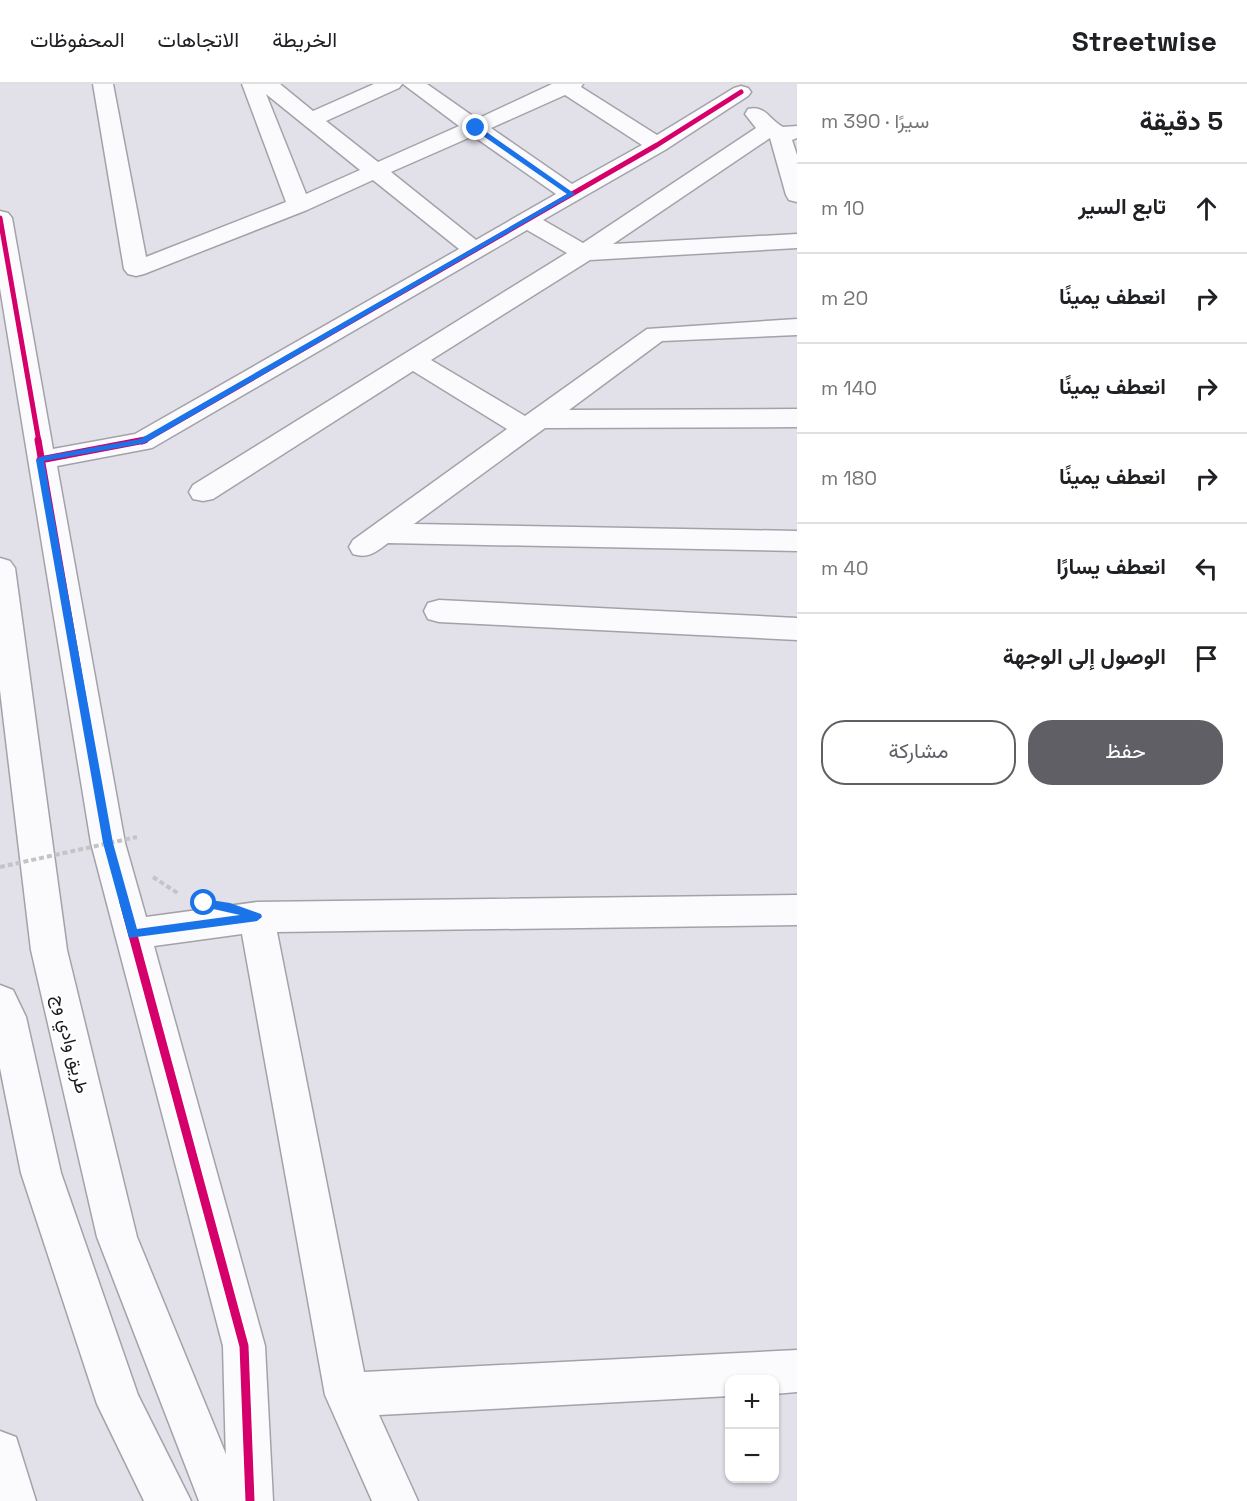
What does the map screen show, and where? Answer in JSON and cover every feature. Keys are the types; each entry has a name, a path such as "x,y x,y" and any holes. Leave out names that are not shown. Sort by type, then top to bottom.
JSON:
{"street":[{"path":"103,84 136,269 299,205 476,128 567,85 657,145"},
{"path":"252,84 299,205"},
{"path":"267,84 474,250"},
{"path":"310,120 392,84"},
{"path":"413,84 571,194"},
{"path":"40,460 142,442 657,145 738,87 761,122 782,132"},
{"path":"782,132 797,195"},
{"path":"203,492 782,132"},
{"path":"0,218 108,843 244,1346 250,1501"},
{"path":"526,220 584,253 797,241"},
{"path":"797,327 656,334 373,540 797,541"},
{"path":"413,360 532,424 797,418"},
{"name":"طريق وادي وج","path":"0,568 49,950 117,1237 222,1501"},
{"path":"439,611 797,629"},
{"path":"133,934 257,917 797,910"},
{"path":"257,917 346,1395 395,1501"},
{"path":"0,1001 8,1017 41,1173 52,1206 119,1404 168,1501"},
{"path":"346,1395 797,1371"},
{"path":"0,1453 13,1501"}],"path":[{"path":"0,867 137,837 138,845"},
{"path":"146,872 183,897"}],"cycle path":[{"path":"40,460 142,442 657,145 741,92"},
{"path":"0,218 108,843 244,1346 250,1501"}],"route":[{"path":"204,903 230,907 257,917 133,934 108,843 40,460 142,442 571,194 476,128"}]}
